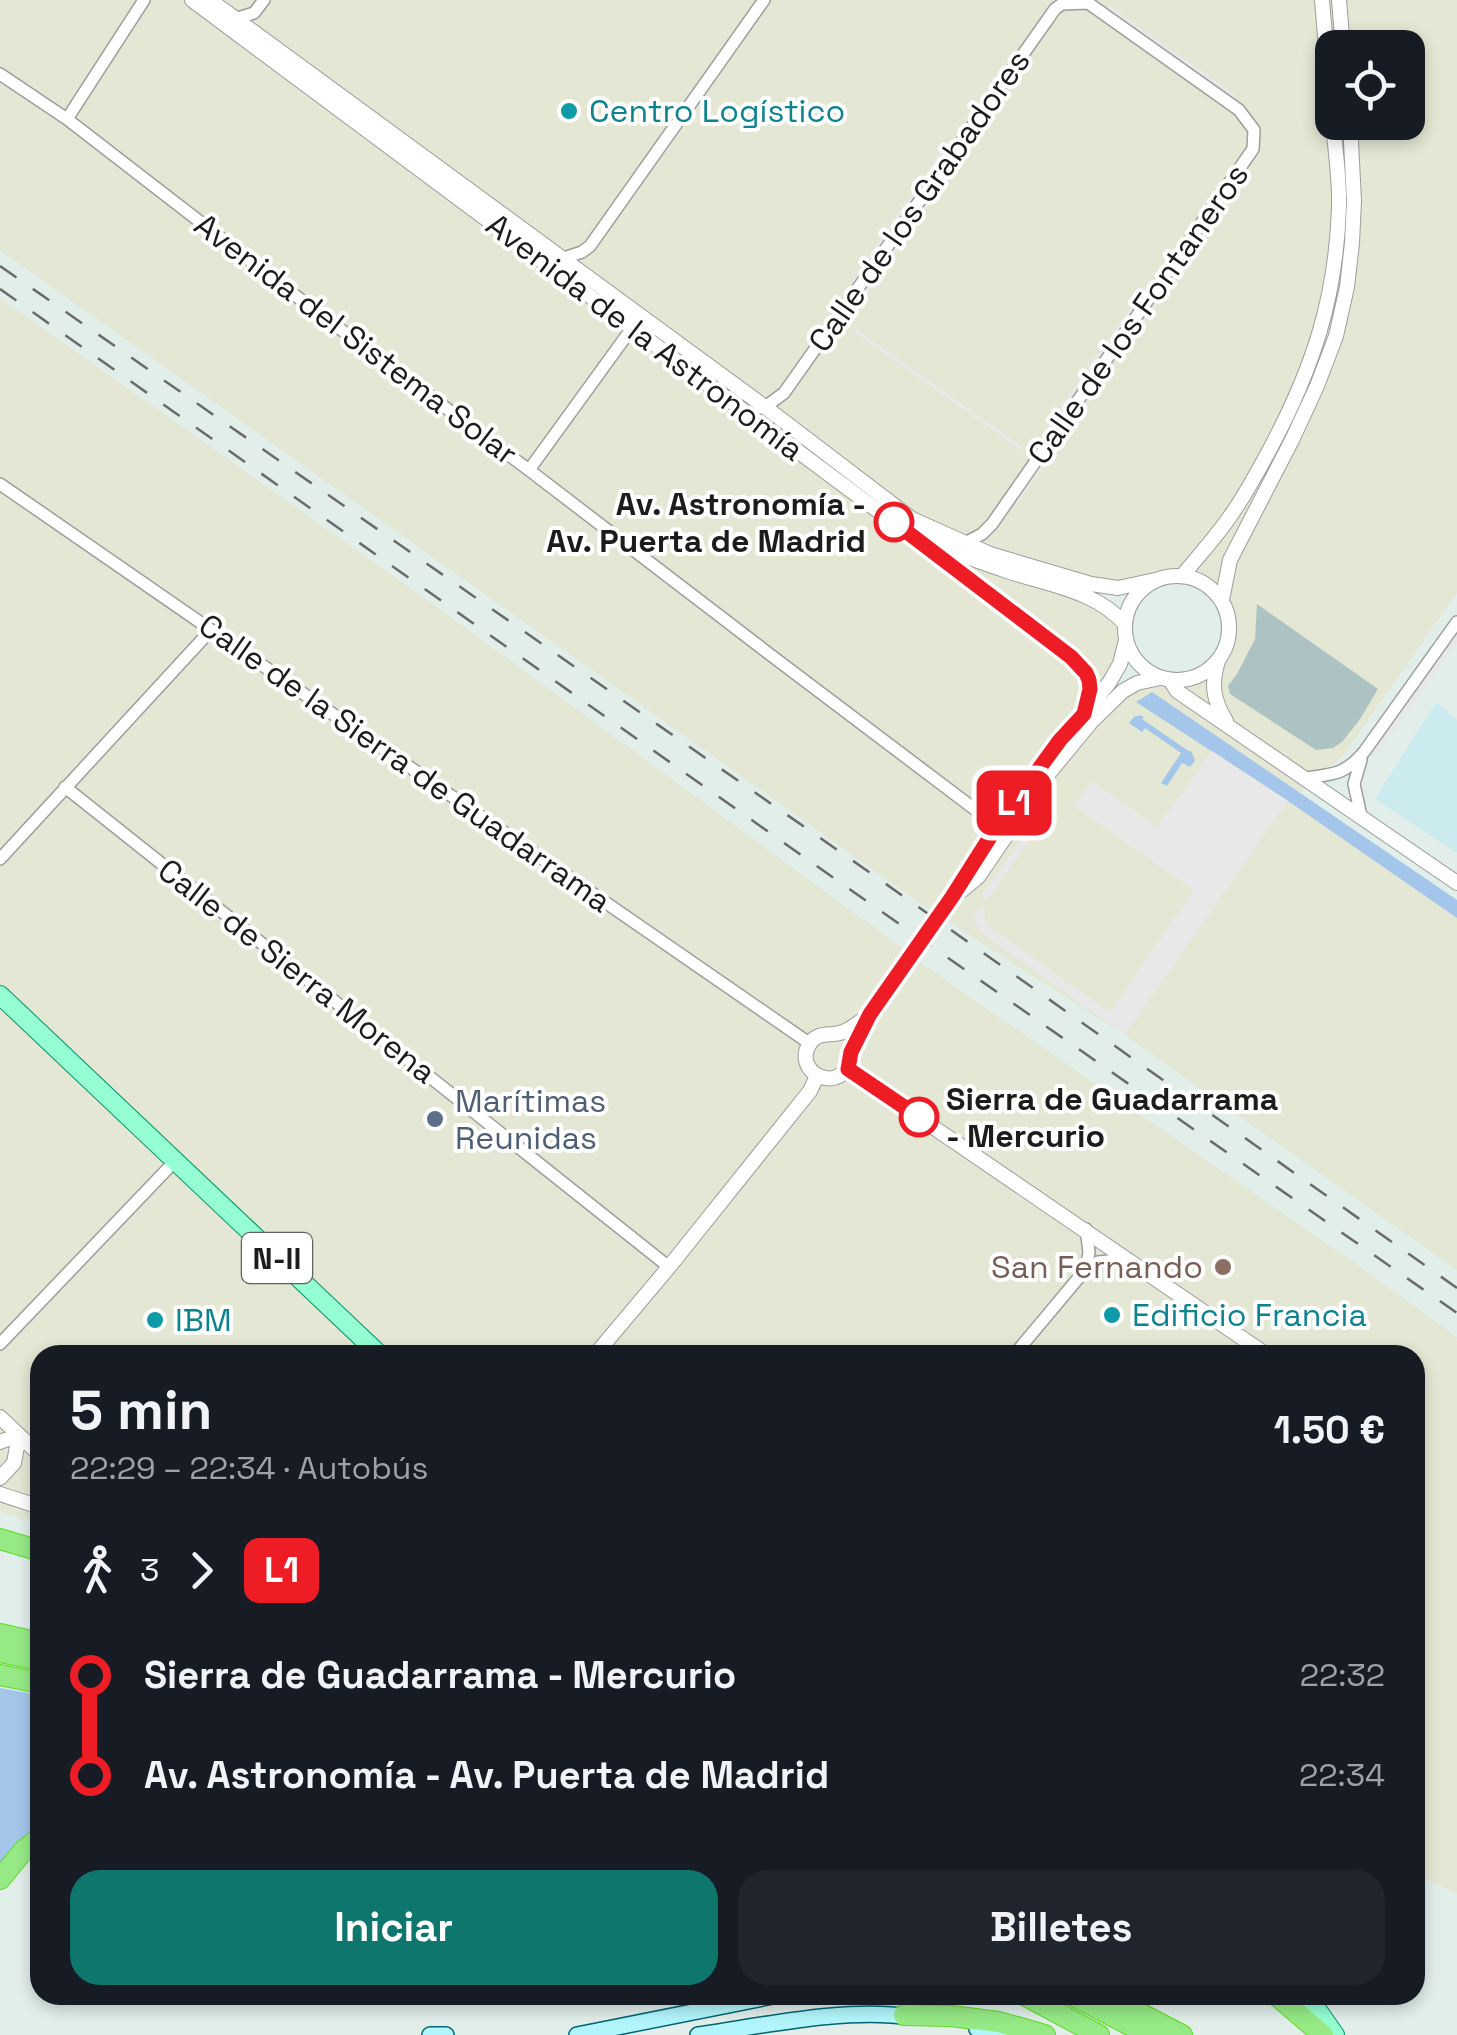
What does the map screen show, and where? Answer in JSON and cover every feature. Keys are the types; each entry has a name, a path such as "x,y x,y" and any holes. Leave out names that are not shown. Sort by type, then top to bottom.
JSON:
{"highway":[{"path":"0,1539 30,1548"},
{"path":"0,1634 30,1641"},
{"path":"0,1652 30,1658"},
{"path":"0,1675 30,1680"},
{"path":"0,1879 30,1846"},
{"path":"1042,2005 1098,2035"},
{"path":"1091,2005 1148,2035"},
{"path":"1125,2005 1182,2035"},
{"path":"1288,2005 1323,2035"},
{"path":"904,2016 999,2022 1044,2035"}],"main road":[{"name":"N-II","path":"0,996 369,1345"},
{"path":"577,2035 728,2005"},
{"path":"1315,2005 1335,2035"},
{"path":"698,2035 808,2019 904,2016 1008,2035"},
{"path":"430,2035 446,2035"}],"street":[{"path":"67,120 144,0"},
{"name":"Avenida de la Astronomía","path":"192,0 586,285 629,308 912,518 992,560 1088,596 1108,608 1125,632"},
{"name":"Avenida de la Astronomía","path":"210,0 561,259 632,328 905,530 935,544 1092,584 1118,588 1155,580"},
{"path":"586,285 590,246 764,0"},
{"path":"1322,0 1325,30"},
{"path":"1338,0 1341,30"},
{"name":"Calle de los Grabadores","path":"765,407 784,393 1055,4 1086,1"},
{"name":"Calle de los Fontaneros","path":"966,543 992,524 1246,162 1254,141 1254,130 1240,110 1086,1"},
{"path":"220,21 248,16 261,4"},
{"path":"261,4 264,40"},
{"name":"Avenida del Sistema Solar","path":"0,74 67,120 997,826"},
{"path":"1183,575 1223,527 1251,484 1304,381 1321,334 1337,244 1339,202 1334,140"},
{"path":"1222,600 1230,560 1292,440 1336,336 1352,244 1351,140"},
{"path":"561,259 590,246"},
{"path":"530,470 632,328 629,308"},
{"path":"632,328 657,329"},
{"path":"784,393 782,406 789,426"},
{"path":"728,399 753,408 765,407"},
{"name":"Calle de la Sierra de Guadarrama","path":"0,484 809,1044"},
{"path":"992,524 992,560"},
{"path":"851,1052 844,1039 827,1033 816,1036 809,1044 806,1062 817,1076 832,1079 848,1069 851,1052 870,1014 997,826 1120,664 1129,606 1140,590 1155,580 1183,575 1212,588 1222,600 1229,620 1230,633 1218,660 1194,678 1137,682 1123,691 1066,751 978,876 952,897"},
{"path":"1306,778 1340,773 1352,766 1457,622"},
{"path":"0,860 211,630"},
{"path":"1125,632 1133,656 1145,669 1166,679 1177,691 1457,882"},
{"path":"1218,660 1213,692 1228,726"},
{"path":"1361,816 1354,784 1364,752"},
{"name":"Calle de Sierra Morena","path":"65,787 669,1267"},
{"path":"997,826 1023,810"},
{"path":"992,857 997,826"},
{"path":"836,1034 870,1014"},
{"path":"848,1069 1252,1345"},
{"path":"603,1345 810,1091 817,1076"},
{"path":"0,1344 174,1161"},
{"path":"1086,1229 1086,1270"},
{"path":"1022,1345 1086,1270 1098,1262 1128,1258"},
{"path":"0,1417 30,1445"},
{"path":"0,1442 19,1435"},
{"path":"0,1478 14,1462 19,1435"},
{"path":"0,1494 30,1504"}],"shaded area":[{"path":"0,0 192,0 882,515 1088,596 1125,624 1126,640 1120,664 1050,772 1123,691 1194,678 1218,660 1226,647 1229,619 1212,589 1183,575 1118,588 940,533 210,0 1457,0 1457,593 1342,757 1289,801 1457,918 1457,1270 1125,1035 927,908 0,250","holes":["1257,625 1378,689 1360,719 1229,686 1255,639"]},
{"path":"1110,6 1237,96 1234,101 1106,11"},
{"path":"940,153 946,158 857,285 852,280"},
{"path":"951,162 956,166 868,293 863,289"},
{"path":"1245,168 1250,173 1017,504 1012,501"},
{"path":"1139,296 1144,300 1053,430 1047,425"},
{"path":"0,298 437,607 955,987 1457,1337 1457,1893 1425,1879 1425,1345 30,1345 30,1520 0,1512"},
{"path":"853,327 1023,447 1021,450 851,330"},
{"path":"1257,604 1378,689 1360,719 1333,748 1316,750 1230,694 1228,686 1255,639"},
{"path":"1457,630 1457,641 1377,755 1371,751"},
{"path":"1152,692 1457,900 1457,918 1136,702"},
{"path":"1436,702 1457,720 1457,853 1375,799"},
{"path":"1140,715 1191,750 1195,761 1190,767 1182,763 1167,786 1161,783 1181,753 1145,728 1142,732 1129,723"},
{"path":"1212,751 1288,801 1125,1035 980,932 973,916 981,905 991,928 1110,1012 1194,890 1074,806 1092,781 1157,827"},
{"path":"1046,807 1051,810 987,900 981,895"},
{"path":"0,1688 30,1693 30,1836 0,1866"}],"railway":[{"path":"0,266 1457,1288"},
{"path":"0,289 1457,1313"}],"bus line":[{"name":"L1","path":"894,522 1071,657 1086,673 1090,689 1084,714 1060,740 997,826 870,1014 851,1052 848,1069 919,1117"}],"place":[{"name":"Centro Logístico","path":"569,111"},
{"name":"Av. Astronomía - Av. Puerta de Madrid","path":"894,522"},
{"name":"Sierra de Guadarrama - Mercurio","path":"919,1117"},
{"name":"Marítimas Reunidas","path":"435,1119"},
{"name":"San Fernando","path":"1223,1267"},
{"name":"Edificio Francia","path":"1112,1315"},
{"name":"IBM","path":"155,1320"}]}
